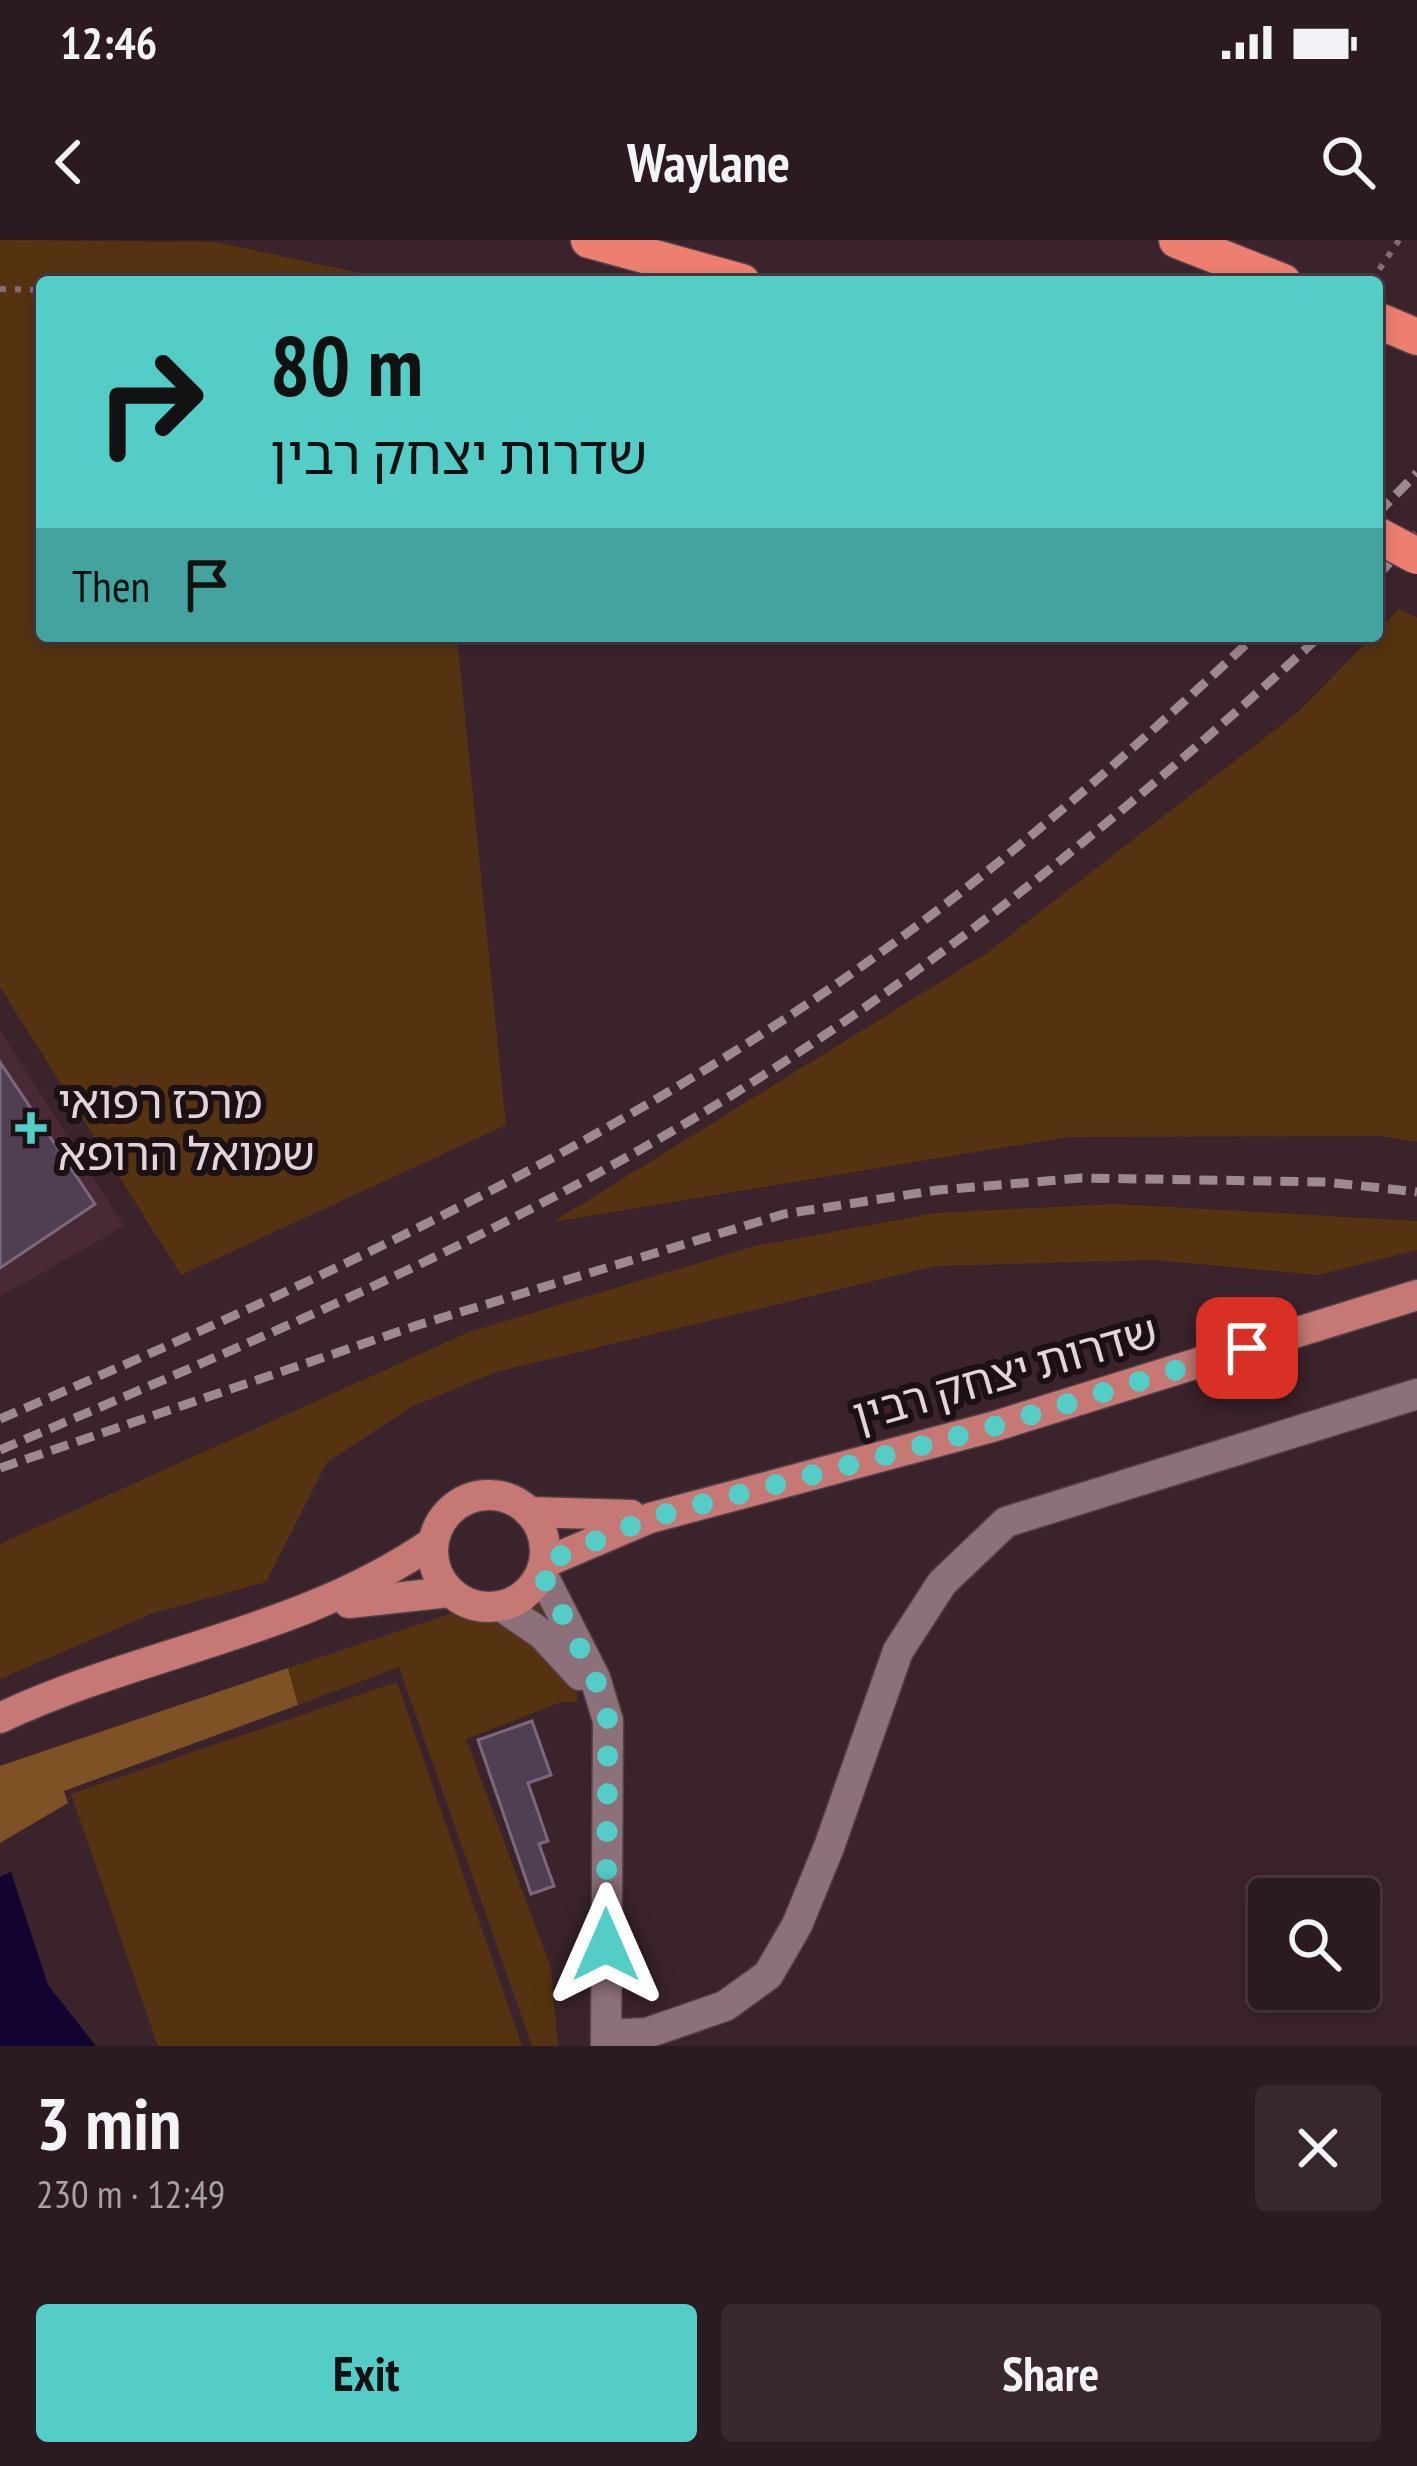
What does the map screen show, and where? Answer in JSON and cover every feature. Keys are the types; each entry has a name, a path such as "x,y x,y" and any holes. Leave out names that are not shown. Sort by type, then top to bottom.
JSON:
{"highway":[{"path":"589,240 720,276"},
{"path":"1178,240 1267,276"},
{"path":"1383,323 1417,337"},
{"path":"1383,538 1417,556"}],"main road":[{"name":"שדרות יצחק רבין","path":"308,1611 449,1592 465,1603 501,1606 532,1588 542,1568 684,1508 992,1427 1417,1295"},
{"name":"שדרות יצחק רבין","path":"0,1718 58,1690 308,1611 371,1582 433,1542 449,1511 464,1501 498,1496 529,1512 598,1517 684,1508"},
{"path":"529,1512 543,1535 542,1568"},
{"path":"433,1542 433,1560 449,1592"}],"street":[{"path":"542,1568 595,1678 608,1720 606,2041 647,2033 725,2006 768,1976 797,1924 829,1847 898,1651 942,1583 1006,1522 1417,1394"},
{"path":"501,1606 563,1655 608,1720"}],"path":[{"path":"1374,276 1399,240"},
{"path":"0,289 36,290"}],"shaded area":[{"path":"0,240 215,242 375,276 36,276 36,642 458,642 506,1125 181,1275 0,987"},
{"path":"1399,609 1417,618 1417,1142 1383,1136 1067,1137 553,1222 987,953 1298,712 1367,642 1383,642 1383,625"},
{"name":"מרכז רפואי שמואל הרופא","path":"0,1030 124,1226 0,1297"},
{"path":"1114,1204 1417,1221 1417,1250 1318,1275 1155,1260 936,1266 496,1372 411,1407 327,1462 266,1582 151,1614 0,1679 0,1544 469,1332 755,1246 936,1213"},
{"path":"558,1578 576,1651 577,1702 561,1702 466,1739 551,1968 558,2046 532,2046 399,1667 298,1705 288,1668"},
{"path":"288,1668 298,1705 64,1791 68,1803 0,1843 0,1766"},
{"path":"397,1682 522,2046 158,2046 71,1794"},
{"path":"11,1872 48,1985 96,2046 0,2046 0,1877"}],"building":[{"path":"0,1062 95,1204 0,1268"},
{"path":"532,1721 551,1775 528,1783 548,1841 539,1844 554,1886 531,1894 478,1740"}],"railway":[{"path":"1383,508 1417,473"},
{"path":"1383,570 1417,534"},
{"path":"0,1419 470,1202 696,1075 805,1006 955,897 1087,788 1249,642"},
{"path":"0,1450 385,1281 535,1207 706,1111 800,1052 981,923 1153,784 1313,642"},
{"path":"0,1468 418,1325 784,1214 938,1190 1081,1178 1326,1182 1417,1192"}],"place":[{"name":"מרכז רפואי שמואל הרופא","path":"31,1128"}],"route":[{"path":"606,1945 608,1720 595,1678 541,1572 544,1563 650,1518 992,1427 1247,1348"}]}
